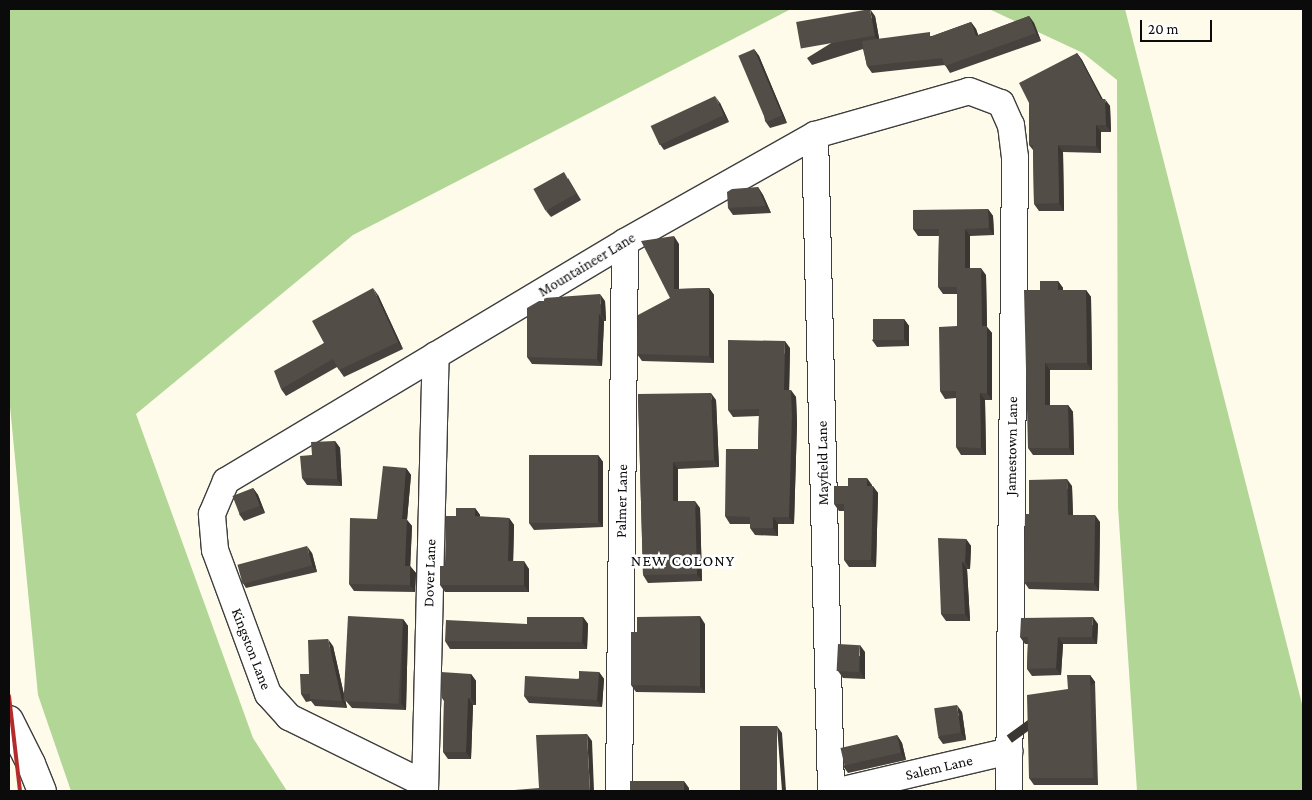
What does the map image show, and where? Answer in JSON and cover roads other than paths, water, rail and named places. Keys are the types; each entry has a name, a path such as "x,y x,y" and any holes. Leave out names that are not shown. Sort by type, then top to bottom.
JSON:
{"street":[{"name":"Mountaineer Lane","path":"212,514 226,482 624,242 815,136 969,91 1001,103"},
{"name":"Jamestown Lane","path":"1001,103 1011,125 1015,157 1009,791"},
{"name":"Mayfield Lane","path":"815,136 831,791"},
{"name":"Palmer Lane","path":"619,791 624,242"},
{"name":"Dover Lane","path":"425,788 436,355"},
{"name":"Kingston Lane","path":"212,514 215,550 268,694 289,717 425,788"},
{"path":"9,720 32,764 42,791"},
{"name":"Salem Lane","path":"839,791 1009,751"}],"railway":[{"path":"9,696 20,791"}],"district":[{"name":"NEW COLONY","path":"683,561"}]}
